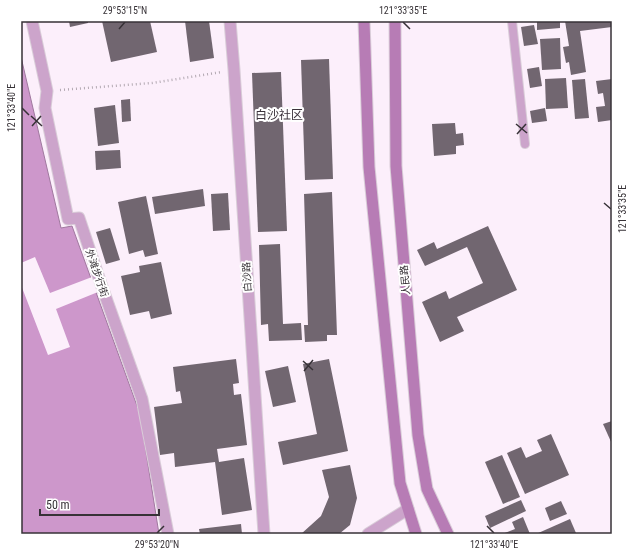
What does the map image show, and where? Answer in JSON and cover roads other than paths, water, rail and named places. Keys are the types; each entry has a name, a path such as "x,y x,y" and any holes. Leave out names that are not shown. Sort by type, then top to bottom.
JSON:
{"main road":[{"path":"364,21 369,167 400,483 416,534"},
{"name":"人民路","path":"395,21 396,166 418,434 427,489 448,534"}],"street":[{"name":"外滩步行街","path":"32,21 47,90 45,108 68,219 78,218 142,399 168,534"},
{"name":"白沙路","path":"230,21 264,534"},
{"path":"368,534 408,509"}],"lane":[{"path":"512,21 525,144"}],"district":[{"name":"白沙社区","path":"279,115"}]}
